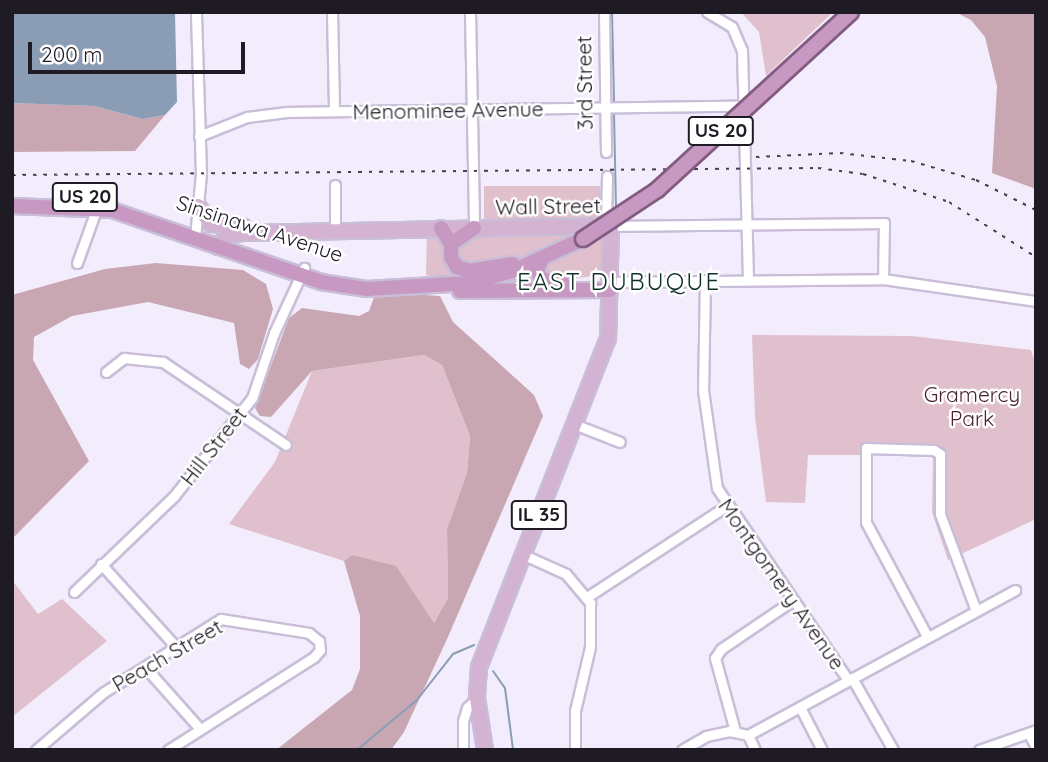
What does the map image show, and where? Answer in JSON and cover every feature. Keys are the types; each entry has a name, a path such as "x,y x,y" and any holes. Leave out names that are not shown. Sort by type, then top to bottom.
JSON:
{"highway":[{"name":"US 20","path":"558,250 583,239 657,190 851,12"},
{"name":"Sinsinawa Avenue","path":"12,197 99,203 343,286 400,289 469,283 542,259 558,250"},
{"name":"Sinsinawa Avenue","path":"12,206 99,203"},
{"path":"441,228 451,244 451,257 460,270 512,264"},
{"path":"451,244 474,228"},
{"name":"Sinsinawa Avenue","path":"302,272 353,279 426,281 474,275 558,250"},
{"path":"542,259 537,270 548,283 610,286"},
{"path":"400,289 610,286"}],"main road":[{"path":"198,206 215,226 259,226 271,232"},
{"name":"Wall Street","path":"219,244 235,234 271,232 611,226"},
{"name":"IL 35","path":"485,750 477,698 481,660 610,330 611,226"}],"street":[{"path":"195,235 199,136 196,12"},
{"path":"332,12 334,111"},
{"path":"470,12 474,228"},
{"name":"3rd Street","path":"604,12 608,108 606,152"},
{"path":"707,12 724,21 740,41 748,280"},
{"name":"Menominee Avenue","path":"199,136 253,115 334,111 744,106"},
{"path":"607,176 606,220 611,226"},
{"path":"335,185 335,230"},
{"path":"77,262 99,203"},
{"name":"Wall Street","path":"611,226 884,223 883,279"},
{"name":"Hill Street","path":"74,592 174,496 255,393 274,333 302,272"},
{"path":"610,286 705,280 883,279 1036,301"},
{"name":"Montgomery Avenue","path":"705,280 704,405 714,477 726,506 850,679 893,750"},
{"path":"106,372 124,358 163,362 286,445"},
{"path":"574,424 620,442"},
{"path":"927,636 866,522 866,448 934,450 941,464 940,514 976,611"},
{"path":"587,597 726,506"},
{"path":"524,555 566,574 587,597 591,637 575,712 575,750"},
{"path":"102,564 176,647"},
{"path":"682,750 700,738 735,731 748,735 1014,590"},
{"path":"735,731 715,658 721,649 793,600"},
{"name":"Peach Street","path":"36,750 99,696 226,618 317,639 321,647 314,657 200,729"},
{"path":"145,667 200,729 168,750"},
{"path":"463,750 463,721 467,708 477,698"},
{"path":"800,707 822,750"},
{"path":"979,750 1032,732 1036,747"},
{"path":"748,735 755,750"}],"green space":[{"path":"741,12 833,12 766,76 759,32"},
{"path":"484,186 600,186 600,220 484,220"},
{"path":"610,228 608,275 477,287 426,275 427,230"},
{"name":"Gramercy Park","path":"752,335 912,336 1031,350 1036,364 1036,519 948,560 932,512 933,455 808,455 805,503 766,502 755,417"},
{"path":"424,355 442,365 470,436 467,473 447,529 448,598 434,623 369,560 352,555 344,561 229,524 275,462 312,371"},
{"path":"12,580 38,614 62,599 107,641 12,717"}],"shaded area":[{"path":"955,12 1036,12 1036,189 992,173 997,86 985,37 971,20"},
{"path":"12,103 94,106 143,119 165,115 135,151 12,152"},
{"path":"156,263 243,270 266,284 273,309 258,359 249,369 240,364 234,323 148,302 72,316 34,337 33,360 89,461 12,539 12,295 105,269"},
{"path":"376,292 440,296 453,322 534,395 543,416 448,637 404,732 391,750 276,750 352,690 360,669 360,616 344,561 352,555 396,566 434,623 448,598 447,529 467,473 470,436 442,365 424,355 312,371 271,417 260,416 255,408 289,318 302,308 359,316 369,311"}],"water":[{"path":"12,12 175,12 177,102 165,115 143,119 94,106 12,103"}],"waterway":[{"path":"612,12 614,103"},
{"path":"614,113 616,208"},
{"path":"357,750 417,700 453,654 474,645"},
{"path":"493,671 505,688 513,750"}],"railway":[{"path":"756,157 840,153 911,161 976,180 1036,210"},
{"path":"12,175 818,168 863,174 949,202 1036,257"}],"district":[{"name":"EAST DUBUQUE","path":"619,282"}]}
